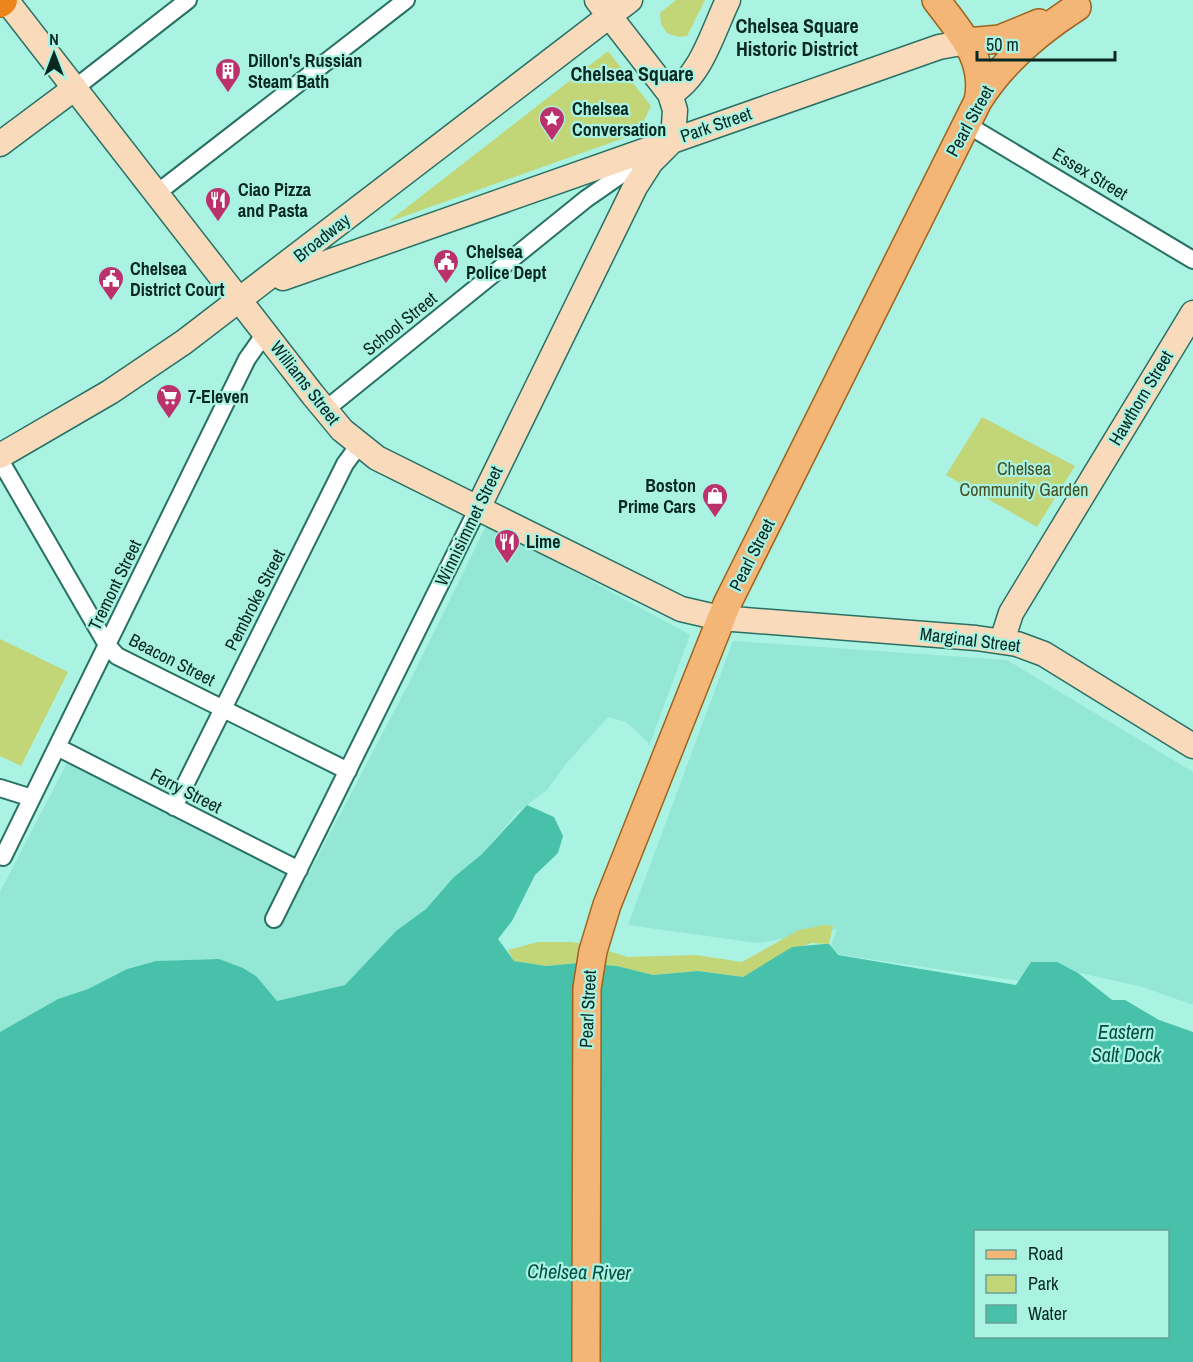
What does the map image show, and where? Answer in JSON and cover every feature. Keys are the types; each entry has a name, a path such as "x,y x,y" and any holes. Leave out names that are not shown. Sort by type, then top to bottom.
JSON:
{"main road":[{"name":"Williams Street","path":"6,0 325,410 359,445 387,464 652,597 694,613 720,618"},
{"name":"Broadway","path":"0,458 151,365 241,300 352,214 603,8 630,0"},
{"path":"670,94 683,85 694,71 728,0"},
{"path":"936,0 968,42 979,68 981,87 972,113"},
{"name":"Park Street","path":"241,300 287,276 373,245 939,46 1010,35 1086,2"},
{"name":"Pearl Street","path":"586,1362 587,988 591,961 602,921 720,618 972,113 994,77 1019,50 1086,2"},
{"path":"603,8 670,94 675,110 673,140"},
{"path":"0,144 75,88"},
{"name":"Winnisimmet Street","path":"478,508 635,187 651,162 673,140"},
{"path":"352,214 347,229 357,243 373,245"},
{"name":"Hawthorn Street","path":"1002,640 1011,613 1193,313"},
{"name":"Marginal Street","path":"720,618 1002,640 1051,658 1193,746"}],"street":[{"path":"75,88 188,0"},
{"path":"157,193 406,0"},
{"name":"Essex Street","path":"972,113 1193,260"},
{"name":"School Street","path":"325,410 601,188 673,140"},
{"name":"Tremont Street","path":"2,856 247,359 259,342 268,335"},
{"name":"Pembroke Street","path":"174,807 345,464 359,445"},
{"name":"Beacon Street","path":"0,458 107,645 117,656 348,771"},
{"name":"Winnisimmet Street","path":"274,920 478,508"},
{"name":"Ferry Street","path":"57,747 299,870"},
{"path":"0,788 32,798"}],"shaded area":[{"path":"487,524 690,635 649,746 648,742 626,722 608,717 565,765 548,789 518,812 482,854 454,877 426,909 396,931 345,985 277,1001 257,977 219,959 156,961 132,967 88,989 58,999 0,1032 0,892 68,761 305,881 409,683"},
{"path":"733,641 1007,660 1193,772 1193,1005 1143,987 1031,962 1019,981 828,953 837,929 757,943 628,925"}],"green space":[{"path":"676,0 705,0 687,36 678,37 667,33 661,24 660,13"},
{"path":"608,51 651,106 638,133 388,222"},
{"name":"Chelsea Community Garden","path":"982,417 1075,466 1037,527 946,475"},
{"path":"0,639 68,672 21,766 0,756"},
{"path":"824,925 833,926 829,944 811,943 782,955 743,977 698,971 653,975 617,966 579,963 546,966 514,961 508,950 538,942 571,942 586,944 628,957 696,955 742,962 799,930"}],"water":[{"path":"527,805 554,817 563,836 558,853 535,875 512,921 498,939 514,961 546,966 579,963 617,966 653,975 698,971 743,977 792,947 829,944 838,955 1016,985 1031,962 1057,962 1078,973 1112,1000 1125,1000 1159,1020 1193,1032 1193,1362 0,1362 0,1032 58,999 88,989 127,969 156,961 219,959 243,968 257,977 277,1001 345,985 396,931 426,909 454,877 482,854"}],"place":[{"name":"Dillon's Russian Steam Bath","path":"228,94"},
{"name":"Chelsea Conversation","path":"552,142"},
{"name":"Ciao Pizza and Pasta","path":"218,223"},
{"name":"Chelsea Police Dept","path":"446,285"},
{"name":"Chelsea District Court","path":"111,302"},
{"name":"7-Eleven","path":"169,420"},
{"name":"Boston Prime Cars","path":"715,519"},
{"name":"Lime","path":"507,565"}],"district":[{"name":"Chelsea Square Historic District","path":"797,38"},
{"name":"Chelsea Square","path":"632,74"}],"water label":[{"name":"Eastern Salt Dock","path":"1126,1044"},
{"name":"Chelsea River","path":"579,1272"}]}
